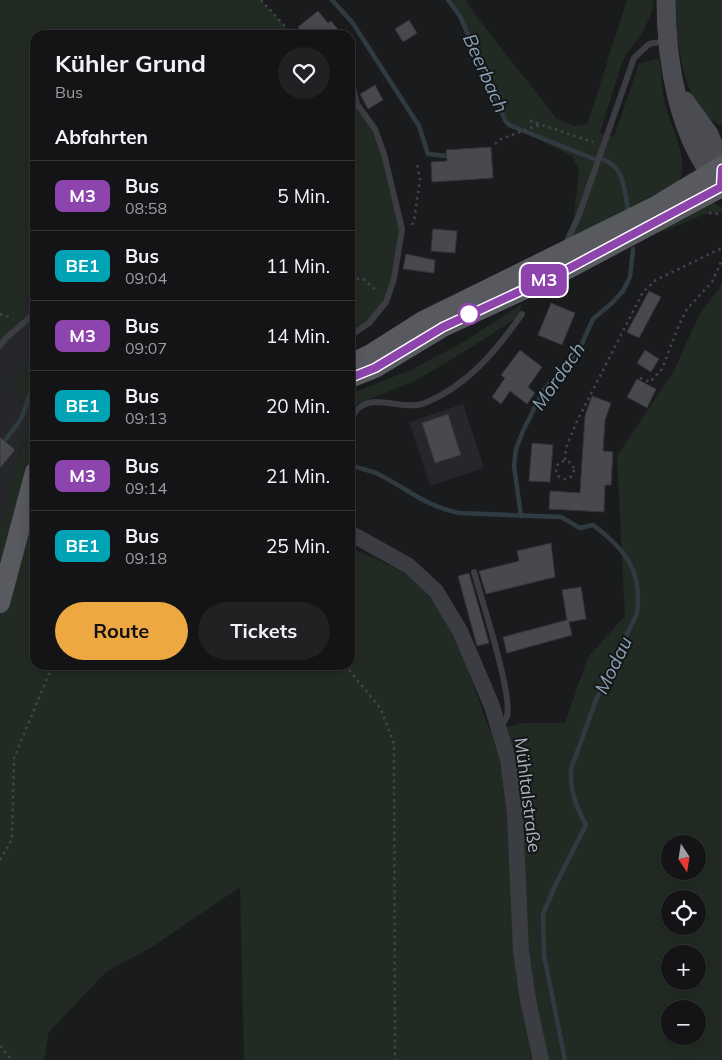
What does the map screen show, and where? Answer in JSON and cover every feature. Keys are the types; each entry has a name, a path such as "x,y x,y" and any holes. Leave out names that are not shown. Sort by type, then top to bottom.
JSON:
{"main road":[{"path":"666,0 668,40 675,84 691,141 720,175"},
{"path":"675,84 689,109 714,132 720,175"},
{"path":"355,362 371,354 423,321 577,249 654,206 720,175"},
{"path":"355,376 375,368 443,327 508,296 577,249"},
{"path":"0,603 30,491"}],"street":[{"name":"Mühltalstraße","path":"355,536 409,566 436,591 460,631 492,706 508,759 515,815 520,951 540,1060"}],"lane":[{"path":"577,249 579,215 634,58 649,44 668,40"},
{"path":"355,96 357,104 374,129 384,154 404,229 394,279 386,302 369,323 355,333"},
{"path":"355,413 363,405 374,401 416,406 451,389 489,358 522,314"},
{"path":"0,346 6,338 30,317"},
{"path":"474,572 498,657 507,701 508,715 500,730"}],"path":[{"path":"261,0 288,30"},
{"path":"530,121 604,146"},
{"path":"495,144 518,132 540,125"},
{"path":"404,229 412,225 414,221 420,179 416,164"},
{"path":"565,460 566,448 577,421 643,292 656,280 722,248"},
{"path":"640,378 650,382 662,369 679,325 688,309 712,282 722,260"},
{"path":"355,278 363,279 386,302"},
{"path":"565,460 574,466 572,477 561,479 555,471 560,462 565,460"},
{"path":"0,860 12,839 14,758 49,674 53,670"},
{"path":"349,670 381,709 394,744 395,1060"},
{"path":"0,1046 12,1060"}],"shaded area":[{"path":"0,0 261,0 288,30 30,30 30,294 28,295 23,322 0,346"},
{"path":"448,0 466,0 477,17 556,118 574,126 587,124 627,0 654,0 651,14 641,36 626,54 621,65 600,133 614,137 639,64 657,59 660,62 665,104 681,155 681,175 678,185 722,207 722,212 697,217 665,231 647,235 575,238 572,235 579,170 572,156 511,126 460,16"},
{"path":"674,0 722,0 722,126 708,117 698,104 690,88 680,52"},
{"path":"355,103 375,129 401,219 397,263 380,310 355,332"},
{"path":"722,282 722,1060 244,1060 240,887 152,947 106,972 49,1032 44,1060 0,1060 0,524 24,438 30,428 30,670 355,670 355,550 398,570 412,579 439,610 460,649 490,731 523,723 565,723 588,657 625,616 617,456 675,369 699,315 719,289"},
{"path":"30,294 30,360 12,382 30,420 30,428 24,438 0,524 0,346 23,322 28,295"},
{"path":"522,304 518,317 467,350 417,380 355,405 355,392 413,369 465,341"},
{"path":"30,360 30,420 12,382"},
{"path":"463,404 484,468 430,486 409,422"}],"building":[{"path":"318,11 328,23 331,21 339,30 300,30 298,27"},
{"path":"409,20 417,33 403,42 395,29"},
{"path":"375,85 383,100 368,109 360,94"},
{"path":"491,147 493,178 432,182 431,162 447,161 446,150"},
{"path":"433,229 457,231 455,253 431,251"},
{"path":"406,254 435,260 434,273 403,269"},
{"path":"649,291 661,297 639,338 627,332"},
{"path":"551,303 575,313 562,345 538,335"},
{"path":"520,350 542,367 528,387 535,393 527,404 510,391 501,404 492,397 505,378 501,375"},
{"path":"645,350 659,359 651,372 637,363"},
{"path":"637,379 656,389 647,408 627,397"},
{"path":"592,396 611,403 605,420 603,451 613,452 611,485 605,485 604,512 549,509 550,491 580,493 585,416"},
{"path":"448,414 461,455 435,463 422,423"},
{"path":"0,437 15,450 0,468"},
{"path":"532,443 553,445 550,482 529,481"},
{"path":"551,543 555,577 486,594 479,571 519,561 517,551"},
{"path":"469,573 489,643 477,646 458,576"},
{"path":"581,587 586,619 569,622 572,635 507,653 503,637 567,620 562,590"}],"waterway":[{"path":"332,0 352,22 419,126 428,154 446,156"},
{"name":"Beerbach","path":"448,0 460,16 505,120 509,125 594,159"},
{"name":"Mordach","path":"604,160 616,168 620,174 628,210"},
{"name":"Mordach","path":"521,516 514,466 516,449 523,431 543,391 579,350 593,319 623,291 630,277 633,249"},
{"name":"Modau","path":"6,439 21,419 30,395"},
{"name":"Modau","path":"355,467 376,473 436,506 459,513 561,517 580,528 593,525 623,552 634,573 638,598 637,613 596,700 571,769 574,798 586,825 543,914 544,955 565,1060"}],"bus line":[{"name":"M3","path":"355,376 375,368 443,327 566,270 688,206 721,187 722,169"}]}
